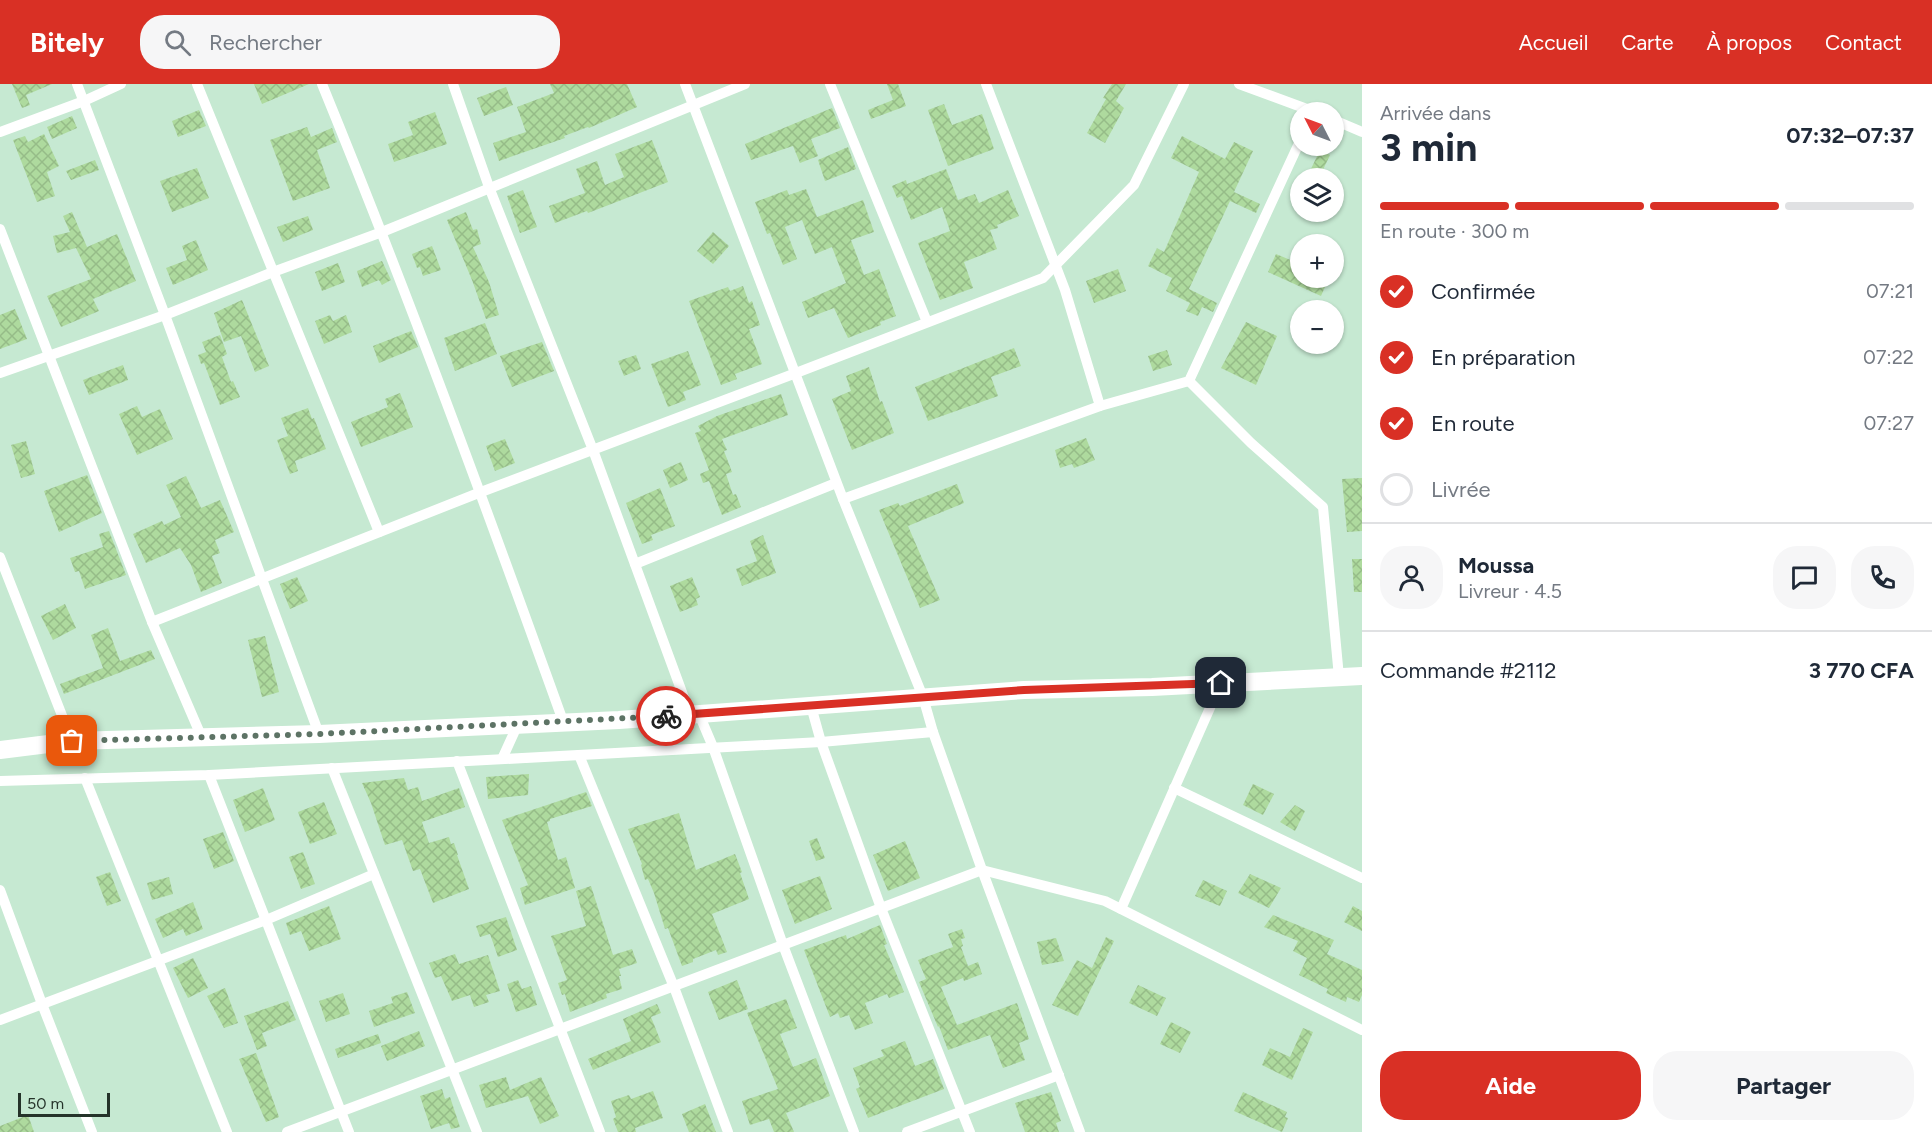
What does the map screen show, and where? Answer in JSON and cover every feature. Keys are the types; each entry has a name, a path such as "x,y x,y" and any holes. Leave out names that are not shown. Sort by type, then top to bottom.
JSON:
{"main road":[{"path":"0,750 72,741 319,734 619,720 1024,690 1362,676"}],"street":[{"path":"77,84 165,315 319,734"},
{"path":"0,132 84,101 121,84"},
{"path":"197,84 379,532"},
{"path":"322,84 382,232 481,492 563,721"},
{"path":"453,84 489,188 593,450 635,564 694,714 713,747 783,945 854,1132"},
{"path":"685,84 836,483 923,697 933,732 982,870 1080,1132"},
{"path":"0,373 165,315 382,232 745,84"},
{"path":"830,84 927,322"},
{"path":"986,84 1056,265 1100,406"},
{"path":"152,622 481,492 796,374 1043,278 1134,185 1184,84"},
{"path":"1239,84 1290,103"},
{"path":"1344,124 1362,132"},
{"path":"843,499 1100,406 1189,381 1293,156"},
{"path":"0,229 152,622 202,738"},
{"path":"1189,381 1251,443 1323,507 1339,678"},
{"path":"635,564 836,483"},
{"path":"0,557 72,741"},
{"path":"1121,909 1221,683"},
{"path":"811,706 821,742 881,908 970,1132"},
{"path":"502,759 518,724"},
{"path":"0,781 209,775 821,742 933,732"},
{"path":"579,755 674,987 728,1132"},
{"path":"457,761 600,1132"},
{"path":"332,768 477,1132"},
{"path":"209,775 349,1132"},
{"path":"85,778 226,1132"},
{"path":"1174,788 1362,878"},
{"path":"287,1132 982,870 1106,902 1360,1026"},
{"path":"0,1020 266,920 374,874"},
{"path":"0,890 92,1132"},
{"path":"907,1132 1059,1076"}],"building":[{"path":"12,84 52,84 26,95 30,105 22,108"},
{"path":"254,84 309,84 262,104"},
{"path":"550,84 627,84 637,107 564,136 565,138 499,161 493,143 526,132 517,107 554,93"},
{"path":"887,84 898,84 906,106 871,119 868,110 893,100"},
{"path":"1112,84 1126,84 1116,101 1124,108 1105,143 1087,133"},
{"path":"506,87 513,105 484,116 477,98"},
{"path":"944,104 952,125 982,114 994,149 948,166 928,110"},
{"path":"832,108 840,128 811,139 818,156 800,163 793,146 751,160 745,144"},
{"path":"199,110 206,126 178,137 172,121"},
{"path":"435,112 447,144 394,162 388,144 413,135 408,122"},
{"path":"72,116 77,128 52,139 47,127"},
{"path":"307,127 311,137 332,128 337,142 317,150 330,188 293,201 270,140"},
{"path":"44,134 59,166 47,172 55,196 37,202 13,140 25,136 28,142"},
{"path":"1182,136 1225,159 1234,142 1253,151 1234,192 1260,204 1256,213 1230,201 1189,289 1217,303 1213,312 1202,307 1198,316 1186,311 1190,303 1166,291 1172,278 1148,266 1157,248 1164,252 1199,172 1171,158"},
{"path":"652,140 668,182 588,213 587,211 555,223 549,206 585,193 576,169 597,161 605,185 624,177 615,154"},
{"path":"848,147 856,169 825,181 818,160"},
{"path":"1317,156 1330,156 1324,168 1311,168"},
{"path":"95,160 99,170 71,180 66,171"},
{"path":"197,168 209,198 172,212 160,181"},
{"path":"946,169 958,200 975,194 979,203 1008,190 1019,216 990,230 997,249 964,262 973,288 940,300 918,243 950,231 942,207 911,220 902,196 897,198 892,186 906,180 907,184"},
{"path":"806,189 817,217 863,200 874,232 851,240 864,275 879,269 896,316 880,322 881,325 848,338 834,308 808,318 802,302 846,283 832,247 815,254 802,220 785,227 797,259 783,265 770,233 767,234 755,202 787,190 789,195"},
{"path":"523,190 537,227 520,233 507,196"},
{"path":"72,212 87,247 117,234 136,281 93,299 99,311 61,327 47,296 91,279 76,248 57,253 53,236 70,232 63,216"},
{"path":"466,212 473,230 477,229 481,244 473,247 489,282 499,315 486,319 447,220"},
{"path":"308,216 313,230 283,242 277,227"},
{"path":"713,232 729,246 713,264 697,251"},
{"path":"196,240 208,270 173,285 166,268 187,260 182,246"},
{"path":"432,246 441,270 423,276 412,254"},
{"path":"1276,254 1290,260 1290,282 1268,272"},
{"path":"382,261 391,280 382,285 379,280 362,287 357,271"},
{"path":"338,263 345,282 322,291 315,272"},
{"path":"1118,269 1126,291 1094,303 1086,281"},
{"path":"743,286 749,303 752,301 760,325 749,329 762,364 735,374 737,379 721,385 689,301 728,287 730,291"},
{"path":"1303,288 1325,288 1321,296"},
{"path":"242,300 269,366 255,372 241,336 224,342 214,313"},
{"path":"15,309 27,339 0,349 0,315"},
{"path":"330,315 333,321 346,315 352,332 324,344 315,321"},
{"path":"1246,322 1277,336 1256,385 1221,368"},
{"path":"485,323 497,354 455,371 444,338"},
{"path":"411,331 418,347 379,363 373,346"},
{"path":"220,335 227,354 222,357 231,382 233,381 240,397 220,405 204,363 201,364 198,355 206,352 202,342"},
{"path":"542,342 554,371 512,387 500,356"},
{"path":"1014,348 1021,366 991,377 998,396 928,421 915,387"},
{"path":"1167,350 1172,365 1153,371 1148,356"},
{"path":"688,351 701,385 683,392 686,400 668,407 651,364"},
{"path":"636,355 641,369 624,376 618,361"},
{"path":"123,365 128,380 89,395 83,380"},
{"path":"869,367 880,402 882,401 894,433 852,450 832,399 851,391 846,376"},
{"path":"400,393 413,427 361,447 351,422 388,407 385,399"},
{"path":"781,394 788,415 722,439 732,472 726,474 733,495 736,494 741,507 722,515 709,481 703,483 700,474 709,470 695,433 701,431 698,426 717,416"},
{"path":"137,406 142,417 160,409 173,439 137,455 119,414"},
{"path":"308,408 326,449 295,461 298,471 290,474 277,440 288,436 281,418"},
{"path":"1086,438 1095,460 1074,468 1072,464 1060,468 1055,450"},
{"path":"505,439 515,463 495,471 486,446"},
{"path":"26,441 35,474 21,478 11,445"},
{"path":"681,462 688,480 670,488 663,470"},
{"path":"87,475 102,513 59,532 44,491"},
{"path":"186,476 201,508 220,500 234,532 215,540 220,553 212,556 222,583 201,592 191,565 180,548 146,563 133,534 162,521 164,525 181,517 166,485"},
{"path":"1362,478 1362,531 1347,532 1342,479"},
{"path":"957,484 964,503 908,526 940,600 920,608 879,510 898,503 900,506"},
{"path":"660,488 675,526 651,535 653,540 642,544 626,503"},
{"path":"109,531 126,575 85,589 79,571 75,572 70,558 103,547 99,534"},
{"path":"763,535 776,573 742,586 736,569 757,561 750,541"},
{"path":"1352,559 1362,559 1362,592 1354,592"},
{"path":"297,577 308,601 290,609 280,584"},
{"path":"692,577 700,597 696,599 698,605 680,612 670,586"},
{"path":"65,604 76,628 53,640 41,616"},
{"path":"108,628 120,661 151,650 155,659 64,694 60,684 103,668 91,635"},
{"path":"265,636 279,692 262,697 248,640"},
{"path":"529,774 528,795 488,799 486,777"},
{"path":"404,778 408,790 418,787 422,801 459,788 465,807 422,822 429,843 449,837 451,844 454,843 469,889 433,903 420,869 413,871 402,840 385,845 362,783"},
{"path":"1253,784 1274,794 1263,815 1243,805"},
{"path":"263,788 275,820 245,832 233,800"},
{"path":"586,792 592,806 550,819 547,822 558,860 566,857 575,888 525,905 520,888 528,885 502,820"},
{"path":"324,802 337,834 310,844 298,812"},
{"path":"1295,805 1305,811 1295,831 1280,822"},
{"path":"679,813 696,870 735,854 749,899 712,914 727,952 718,955 716,950 682,966 668,928 665,929 648,879 645,880 642,864 628,829"},
{"path":"223,832 234,861 214,869 203,839"},
{"path":"817,838 825,858 816,861 809,841"},
{"path":"905,841 920,878 888,891 873,855"},
{"path":"303,852 315,884 301,889 289,857"},
{"path":"110,872 121,901 107,906 96,877"},
{"path":"1250,874 1281,888 1269,908 1238,893"},
{"path":"820,876 832,909 795,924 782,890"},
{"path":"169,877 173,894 152,900 147,883"},
{"path":"1203,880 1227,891 1220,906 1195,896"},
{"path":"591,886 613,955 632,949 637,963 619,969 622,989 606,994 607,998 570,1012 565,994 562,995 558,983 567,980 551,936 586,926 576,891"},
{"path":"193,902 203,929 186,936 183,929 163,938 155,919"},
{"path":"329,906 341,939 309,951 301,931 290,935 286,923"},
{"path":"1353,906 1362,911 1362,931 1344,922"},
{"path":"1273,915 1334,940 1327,954 1362,970 1362,995 1359,1002 1347,997 1346,1002 1326,993 1328,989 1299,975 1307,958 1293,951 1298,941 1264,927"},
{"path":"506,917 517,950 498,957 490,934 480,937 476,926"},
{"path":"880,925 887,944 884,945 904,992 889,998 887,994 865,1003 873,1023 855,1030 849,1015 840,1018 838,1013 830,1017 804,950 846,935 847,939"},
{"path":"962,929 965,938 961,939 963,946 961,947 968,966 978,962 982,974 964,981 963,978 941,987 957,1025 1017,1003 1029,1039 1019,1043 1025,1060 1003,1068 990,1035 948,1050 919,982 926,979 918,960 953,947 948,934"},
{"path":"1106,937 1114,941 1078,1016 1052,1005 1077,960 1092,968"},
{"path":"1056,938 1064,961 1042,965 1037,942"},
{"path":"455,954 459,964 488,955 500,991 486,995 489,1002 474,1007 470,995 452,1001 441,976 435,978 429,963"},
{"path":"193,958 208,988 188,998 173,968"},
{"path":"518,980 522,989 531,986 537,1005 516,1012 507,984"},
{"path":"737,980 748,1009 719,1020 708,992"},
{"path":"1138,985 1166,998 1157,1016 1129,1003"},
{"path":"225,988 238,1023 224,1028 207,996"},
{"path":"407,992 415,1013 374,1027 369,1011 393,1003 391,997"},
{"path":"343,993 350,1014 326,1022 319,1001"},
{"path":"786,999 797,1028 780,1034 793,1067 816,1058 830,1096 786,1113 794,1132 774,1132 769,1119 750,1125 742,1101 778,1089 747,1013"},
{"path":"288,1001 296,1020 262,1033 267,1046 257,1050 244,1016"},
{"path":"657,1004 661,1013 651,1017 661,1042 593,1070 588,1059 631,1041 623,1019"},
{"path":"1171,1022 1191,1032 1180,1053 1160,1044"},
{"path":"1303,1028 1313,1032 1292,1080 1262,1065 1270,1048 1290,1057"},
{"path":"419,1031 425,1046 387,1061 381,1046"},
{"path":"378,1034 381,1043 338,1058 335,1049"},
{"path":"905,1041 915,1066 933,1059 944,1089 868,1118 856,1089 860,1087 853,1068 884,1056 881,1050"},
{"path":"256,1053 279,1117 266,1122 239,1059"},
{"path":"506,1077 510,1090 541,1077 559,1116 540,1124 528,1096 486,1108 479,1085"},
{"path":"442,1089 445,1099 450,1097 460,1127 451,1129 449,1123 431,1129 420,1096"},
{"path":"653,1091 663,1118 635,1128 636,1132 618,1132 613,1119 616,1117 611,1101 629,1095 631,1099"},
{"path":"1051,1092 1061,1121 1056,1123 1059,1132 1025,1132 1015,1103"},
{"path":"1243,1092 1287,1112 1285,1117 1288,1118 1282,1132 1234,1111"},
{"path":"705,1104 716,1132 689,1132 682,1114"},
{"path":"28,1115 34,1132 0,1132 0,1126"}],"way so far":[{"path":"72,741 319,734 666,716"}],"route":[{"path":"666,716 1024,690 1221,683"}]}
